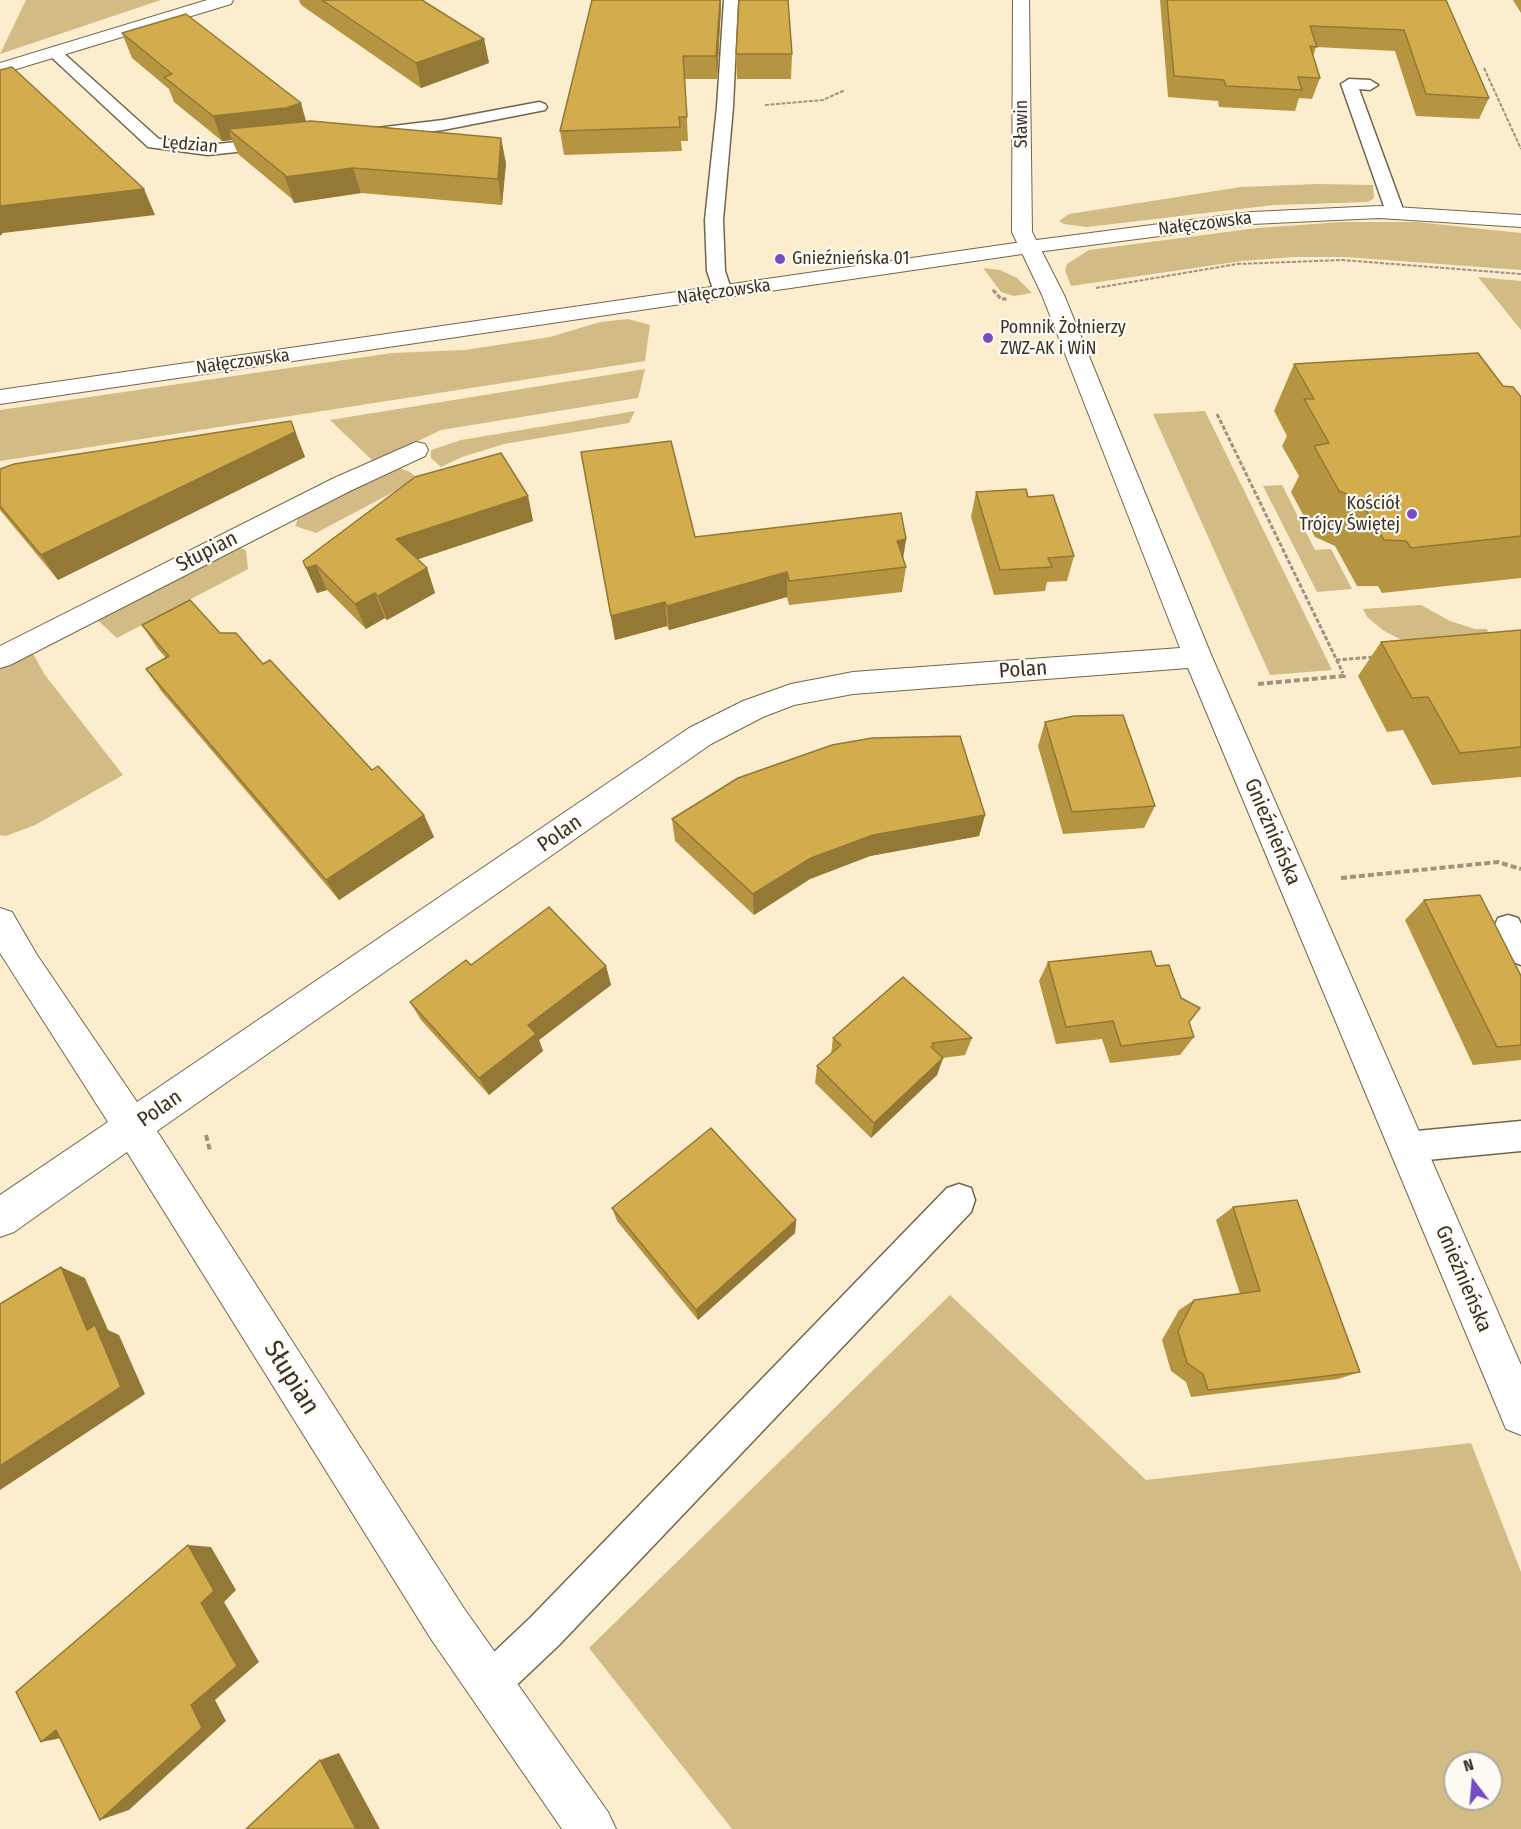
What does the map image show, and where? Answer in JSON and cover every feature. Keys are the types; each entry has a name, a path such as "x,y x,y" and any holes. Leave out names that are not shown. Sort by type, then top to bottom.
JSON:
{"street":[{"path":"0,69 225,0"},
{"name":"Sławin","path":"1021,0 1021,228 1029,247"},
{"name":"Nałęczowska","path":"0,397 966,256 1252,218 1333,212 1395,212 1521,221"},
{"name":"Gnieźnieńska","path":"1029,247 1053,295 1198,657 1521,1414"},
{"name":"Słupian","path":"0,658 343,484 416,450"},
{"name":"Polan","path":"0,1218 700,736 753,709 791,695 853,683 1198,657"},
{"name":"Słupian","path":"0,922 25,966 131,1129 177,1194 281,1364 447,1623 591,1829"}],"lane":[{"path":"723,292 716,271 714,220 725,107 731,0"},
{"name":"Lędzian","path":"54,52 154,142 208,150 288,142"},
{"path":"1370,85 1349,84 1395,212"},
{"path":"356,135 443,125 538,107"},
{"path":"1508,927 1521,952"},
{"path":"1406,1147 1521,1136"},
{"path":"489,1684 545,1630 959,1200"}],"path":[{"path":"1484,68 1521,149"},
{"path":"725,107 823,100 845,90"},
{"path":"966,256 1001,299 1026,300 1249,264 1342,260 1521,274"},
{"path":"1217,414 1344,676 1255,684"},
{"path":"1336,660 1382,657"},
{"path":"1340,878 1498,862 1521,869"}],"shaded area":[{"path":"26,0 161,0 0,54"},
{"path":"1318,184 1373,185 1374,198 1368,202 1274,205 1087,227 1064,224 1059,221 1069,214 1241,187"},
{"path":"1342,222 1417,222 1521,233 1521,270 1345,257 1293,257 1242,261 1071,286 1065,270 1067,264 1089,250 1257,228"},
{"path":"983,268 1000,270 1017,278 1032,293 1014,296 1001,292"},
{"path":"1478,277 1521,281 1521,330"},
{"path":"628,319 650,325 645,361 0,461 0,410 392,353 465,350 550,337 600,322"},
{"path":"645,369 638,398 441,430 374,462 330,420"},
{"path":"635,411 629,423 504,444 462,457 441,467 431,458 431,450 461,440"},
{"path":"1205,411 1332,670 1270,675 1153,414"},
{"path":"397,467 410,472 418,479 316,533 295,526 300,514"},
{"path":"1282,485 1315,550 1331,549 1352,589 1317,592 1263,486"},
{"path":"236,547 246,550 248,569 117,638 95,618"},
{"path":"1421,605 1450,621 1475,629 1487,629 1492,642 1408,643 1384,631 1367,617 1363,609"},
{"path":"32,652 45,675 123,775 35,825 6,836 0,835 0,669"},
{"path":"950,1295 1146,1480 1471,1443 1521,1572 1521,1829 732,1829 589,1648"}],"building":[{"path":"322,0 422,0 484,39 416,63"},
{"path":"592,0 720,0 716,56 683,56 687,117 679,117 680,127 560,131"},
{"path":"739,0 788,0 792,54 736,54"},
{"path":"1167,0 1446,0 1489,98 1426,94 1404,30 1310,26 1317,47 1310,46 1320,78 1298,77 1302,90 1226,86 1224,80 1174,76"},
{"path":"186,14 301,103 286,108 213,116 164,77 172,74 122,33"},
{"path":"12,67 144,189 0,206 0,70"},
{"path":"311,121 501,138 498,179 353,168 285,177 228,129"},
{"path":"1478,353 1503,386 1513,387 1521,397 1521,536 1411,548 1406,541 1384,540 1360,500 1339,491 1314,446 1329,443 1304,399 1314,399 1294,364"},
{"path":"291,421 295,432 41,555 0,506 0,469 14,464"},
{"path":"671,441 695,537 901,513 906,539 897,541 906,567 789,581 787,572 667,606 665,602 611,616 581,452"},
{"path":"501,453 528,496 396,539 427,568 378,596 375,593 355,604 316,565 306,568 303,561 415,477"},
{"path":"1026,489 1028,497 1053,495 1074,556 1048,558 1052,567 1000,570 976,492"},
{"path":"190,600 220,633 236,633 263,664 270,660 372,770 378,766 424,815 326,880 146,669 169,656 142,625"},
{"path":"1521,630 1521,747 1460,753 1428,697 1412,698 1381,642"},
{"path":"1123,715 1155,806 1072,812 1045,722 1074,716"},
{"path":"960,736 985,815 873,835 811,858 753,894 672,819 738,778 832,745 872,738"},
{"path":"1480,895 1521,976 1521,1045 1497,1047 1424,900"},
{"path":"549,907 606,966 528,1025 536,1034 479,1078 410,1002 466,960 471,965"},
{"path":"1151,951 1156,966 1169,965 1181,998 1200,1008 1189,1022 1194,1037 1121,1046 1113,1021 1066,1027 1048,962"},
{"path":"903,977 972,1038 932,1043 934,1045 931,1047 943,1058 874,1123 817,1066 841,1045 833,1038"},
{"path":"711,1128 796,1220 696,1310 612,1208"},
{"path":"1297,1200 1360,1372 1208,1390 1203,1374 1187,1363 1178,1331 1194,1300 1260,1291 1233,1207"},
{"path":"61,1267 87,1330 95,1325 121,1387 0,1466 0,1304"},
{"path":"188,1545 214,1591 201,1603 237,1666 191,1705 202,1728 100,1820 56,1730 41,1742 16,1692"},
{"path":"320,1760 356,1829 246,1829"}],"place":[{"name":"Gnieźnieńska 01","path":"780,259"},
{"name":"Pomnik Żołnierzy ZWZ-AK i WiN","path":"988,338"},
{"name":"Kościół Trójcy Świętej","path":"1412,514"}]}
